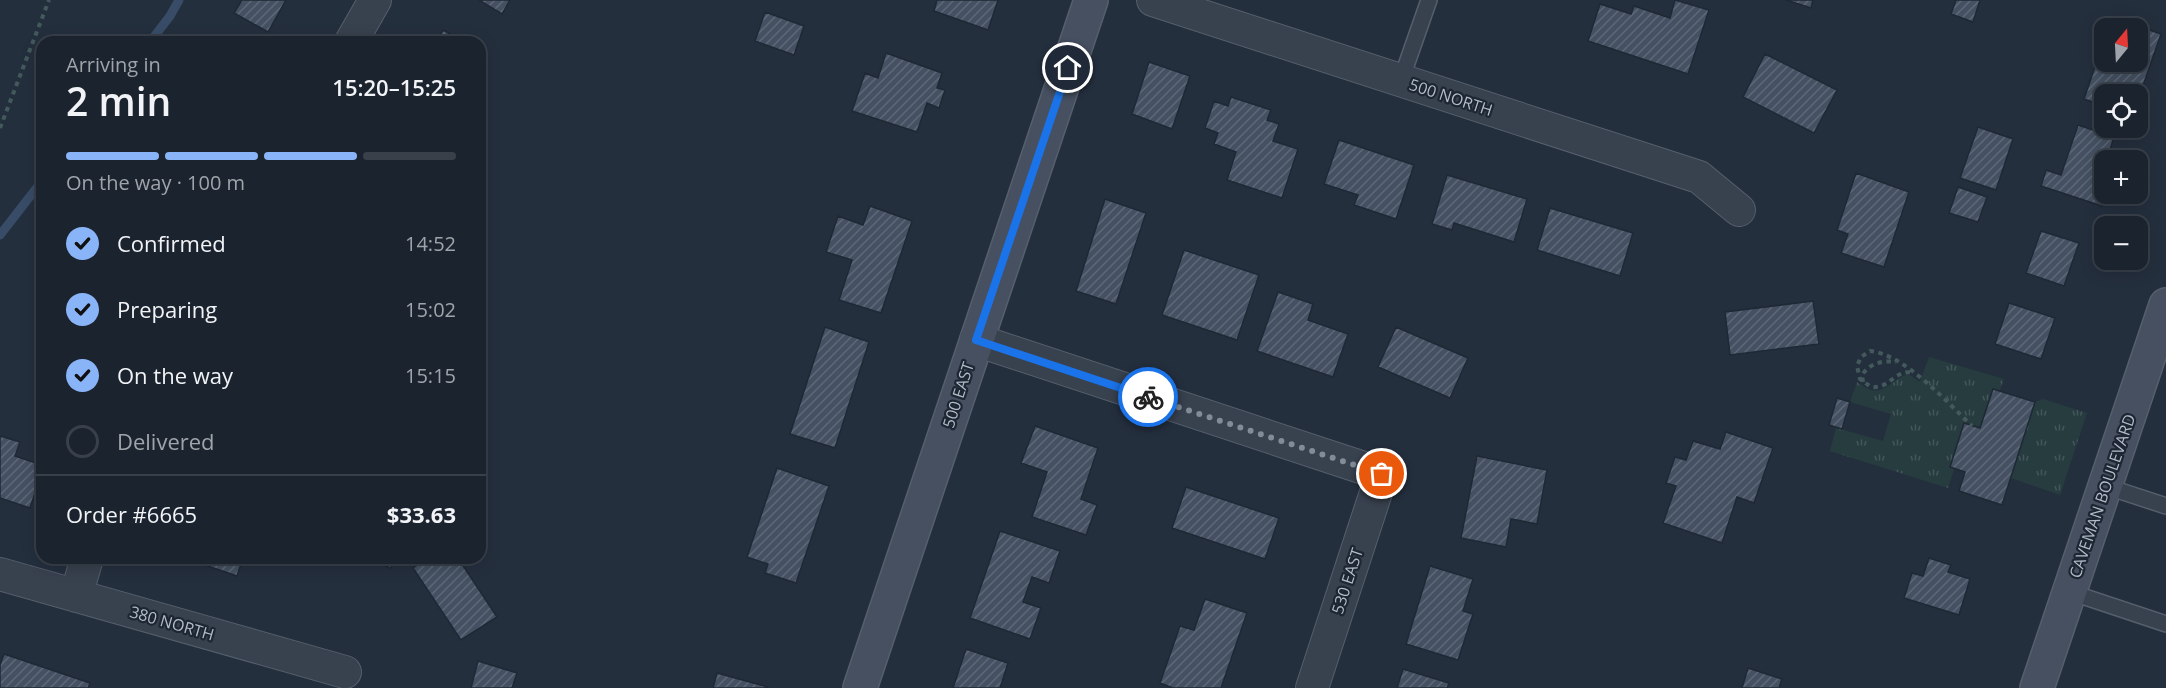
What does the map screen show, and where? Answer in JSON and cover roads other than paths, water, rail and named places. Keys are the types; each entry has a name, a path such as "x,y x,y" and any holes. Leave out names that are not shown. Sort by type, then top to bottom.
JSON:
{"street":[{"path":"354,36 375,0"},
{"name":"500 EAST","path":"860,688 1091,0"},
{"name":"500 NORTH","path":"1153,0 1699,177 1739,210"},
{"name":"CAVEMAN BOULEVARD","path":"2037,688 2105,486 2158,356 2166,305"},
{"name":"530 EAST","path":"976,340 1382,474 1312,688"},
{"path":"76,596 85,564"},
{"name":"380 NORTH","path":"0,574 345,672"}],"lane":[{"path":"1401,81 1429,0"},
{"path":"2105,486 2166,506"},
{"path":"2070,592 2166,624"}],"waterway":[{"path":"155,36 179,0"},
{"path":"0,235 36,189"}]}
